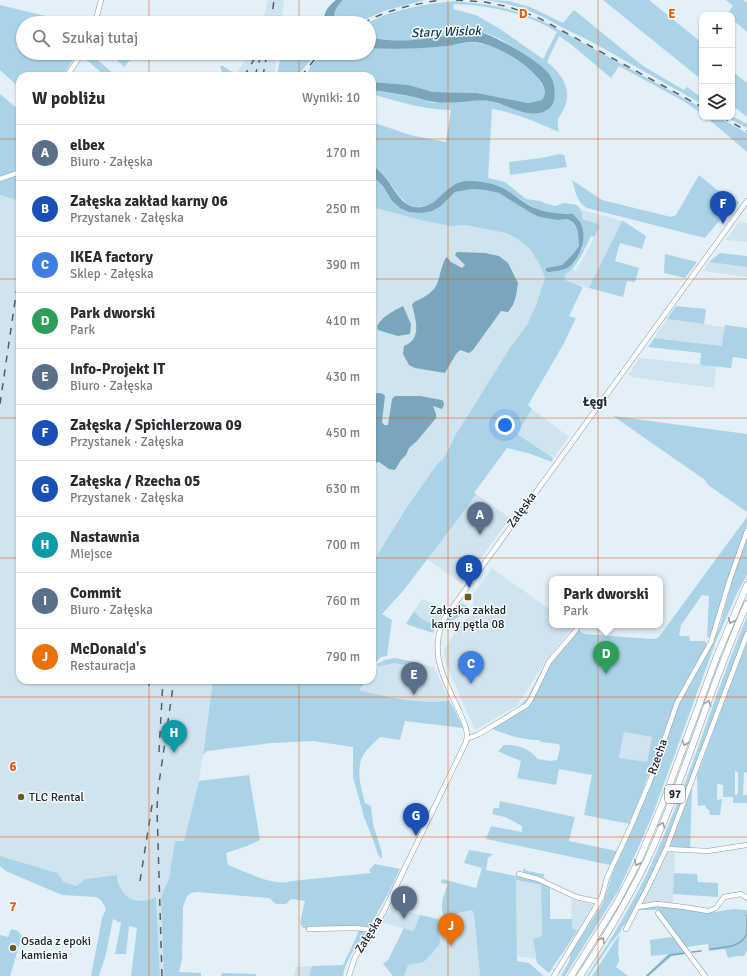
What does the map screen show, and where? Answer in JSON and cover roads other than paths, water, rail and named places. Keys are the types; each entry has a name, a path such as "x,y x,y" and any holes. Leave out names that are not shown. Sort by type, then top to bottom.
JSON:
{"main road":[{"name":"97","path":"571,976 618,901 639,860 664,800 717,656 747,585"},
{"name":"97","path":"580,976 623,906 653,847 724,660 747,604"}],"street":[{"path":"97,16 101,0"},
{"path":"70,72 77,60"},
{"path":"0,180 16,174"},
{"name":"Załęska","path":"349,976 355,957 392,896 465,746 467,739 465,726 438,660 438,636 444,619 747,201"},
{"name":"Rzecha","path":"554,976 599,902 607,878 650,781 677,703 711,642 730,579 747,531"},
{"path":"467,739 479,734 527,705 549,662 576,629"},
{"path":"626,929 638,908 666,849 747,634"},
{"path":"666,849 708,851 747,845"},
{"path":"519,874 538,879 568,894 599,902"},
{"path":"638,908 657,904 684,906 708,911 716,908 724,897 738,894 744,895 747,898"},
{"path":"658,914 705,976"},
{"path":"309,930 356,928 372,930"}],"waterway":[{"path":"710,949 731,946 744,939 747,934 747,915"},
{"path":"692,952 701,951"},
{"path":"647,976 670,955 685,953"}],"railway":[{"path":"272,16 274,0"},
{"path":"376,16 401,8 441,0"},
{"path":"456,0 485,2 509,7 537,17 699,105"},
{"path":"246,72 254,60"},
{"path":"256,72 260,60"},
{"path":"264,72 266,60"},
{"path":"304,72 314,60"},
{"path":"727,120 747,131"},
{"path":"0,404 16,294"},
{"path":"159,752 163,684"},
{"path":"162,976 157,809 158,790 173,684"},
{"path":"140,881 153,799"}],"place":[{"name":"Załęska / Spichlerzowa 09","path":"723,224"},
{"name":"elbex","path":"480,535"},
{"name":"Załęska zakład karny 06","path":"469,588"},
{"name":"Załęska zakład karny pętla 08","path":"468,597"},
{"name":"Park dworski","path":"606,674"},
{"name":"IKEA factory","path":"471,684"},
{"name":"Info-Projekt IT","path":"414,695"},
{"name":"Nastawnia","path":"174,753"},
{"name":"TLC Rental","path":"21,797"},
{"name":"Załęska / Rzecha 05","path":"416,836"},
{"name":"Commit","path":"404,919"},
{"name":"McDonald's","path":"451,946"},
{"name":"Osada z epoki kamienia","path":"13,948"}],"district":[{"name":"Łęgi","path":"595,402"}],"water label":[{"name":"Stary Wislok","path":"446,32"}]}
